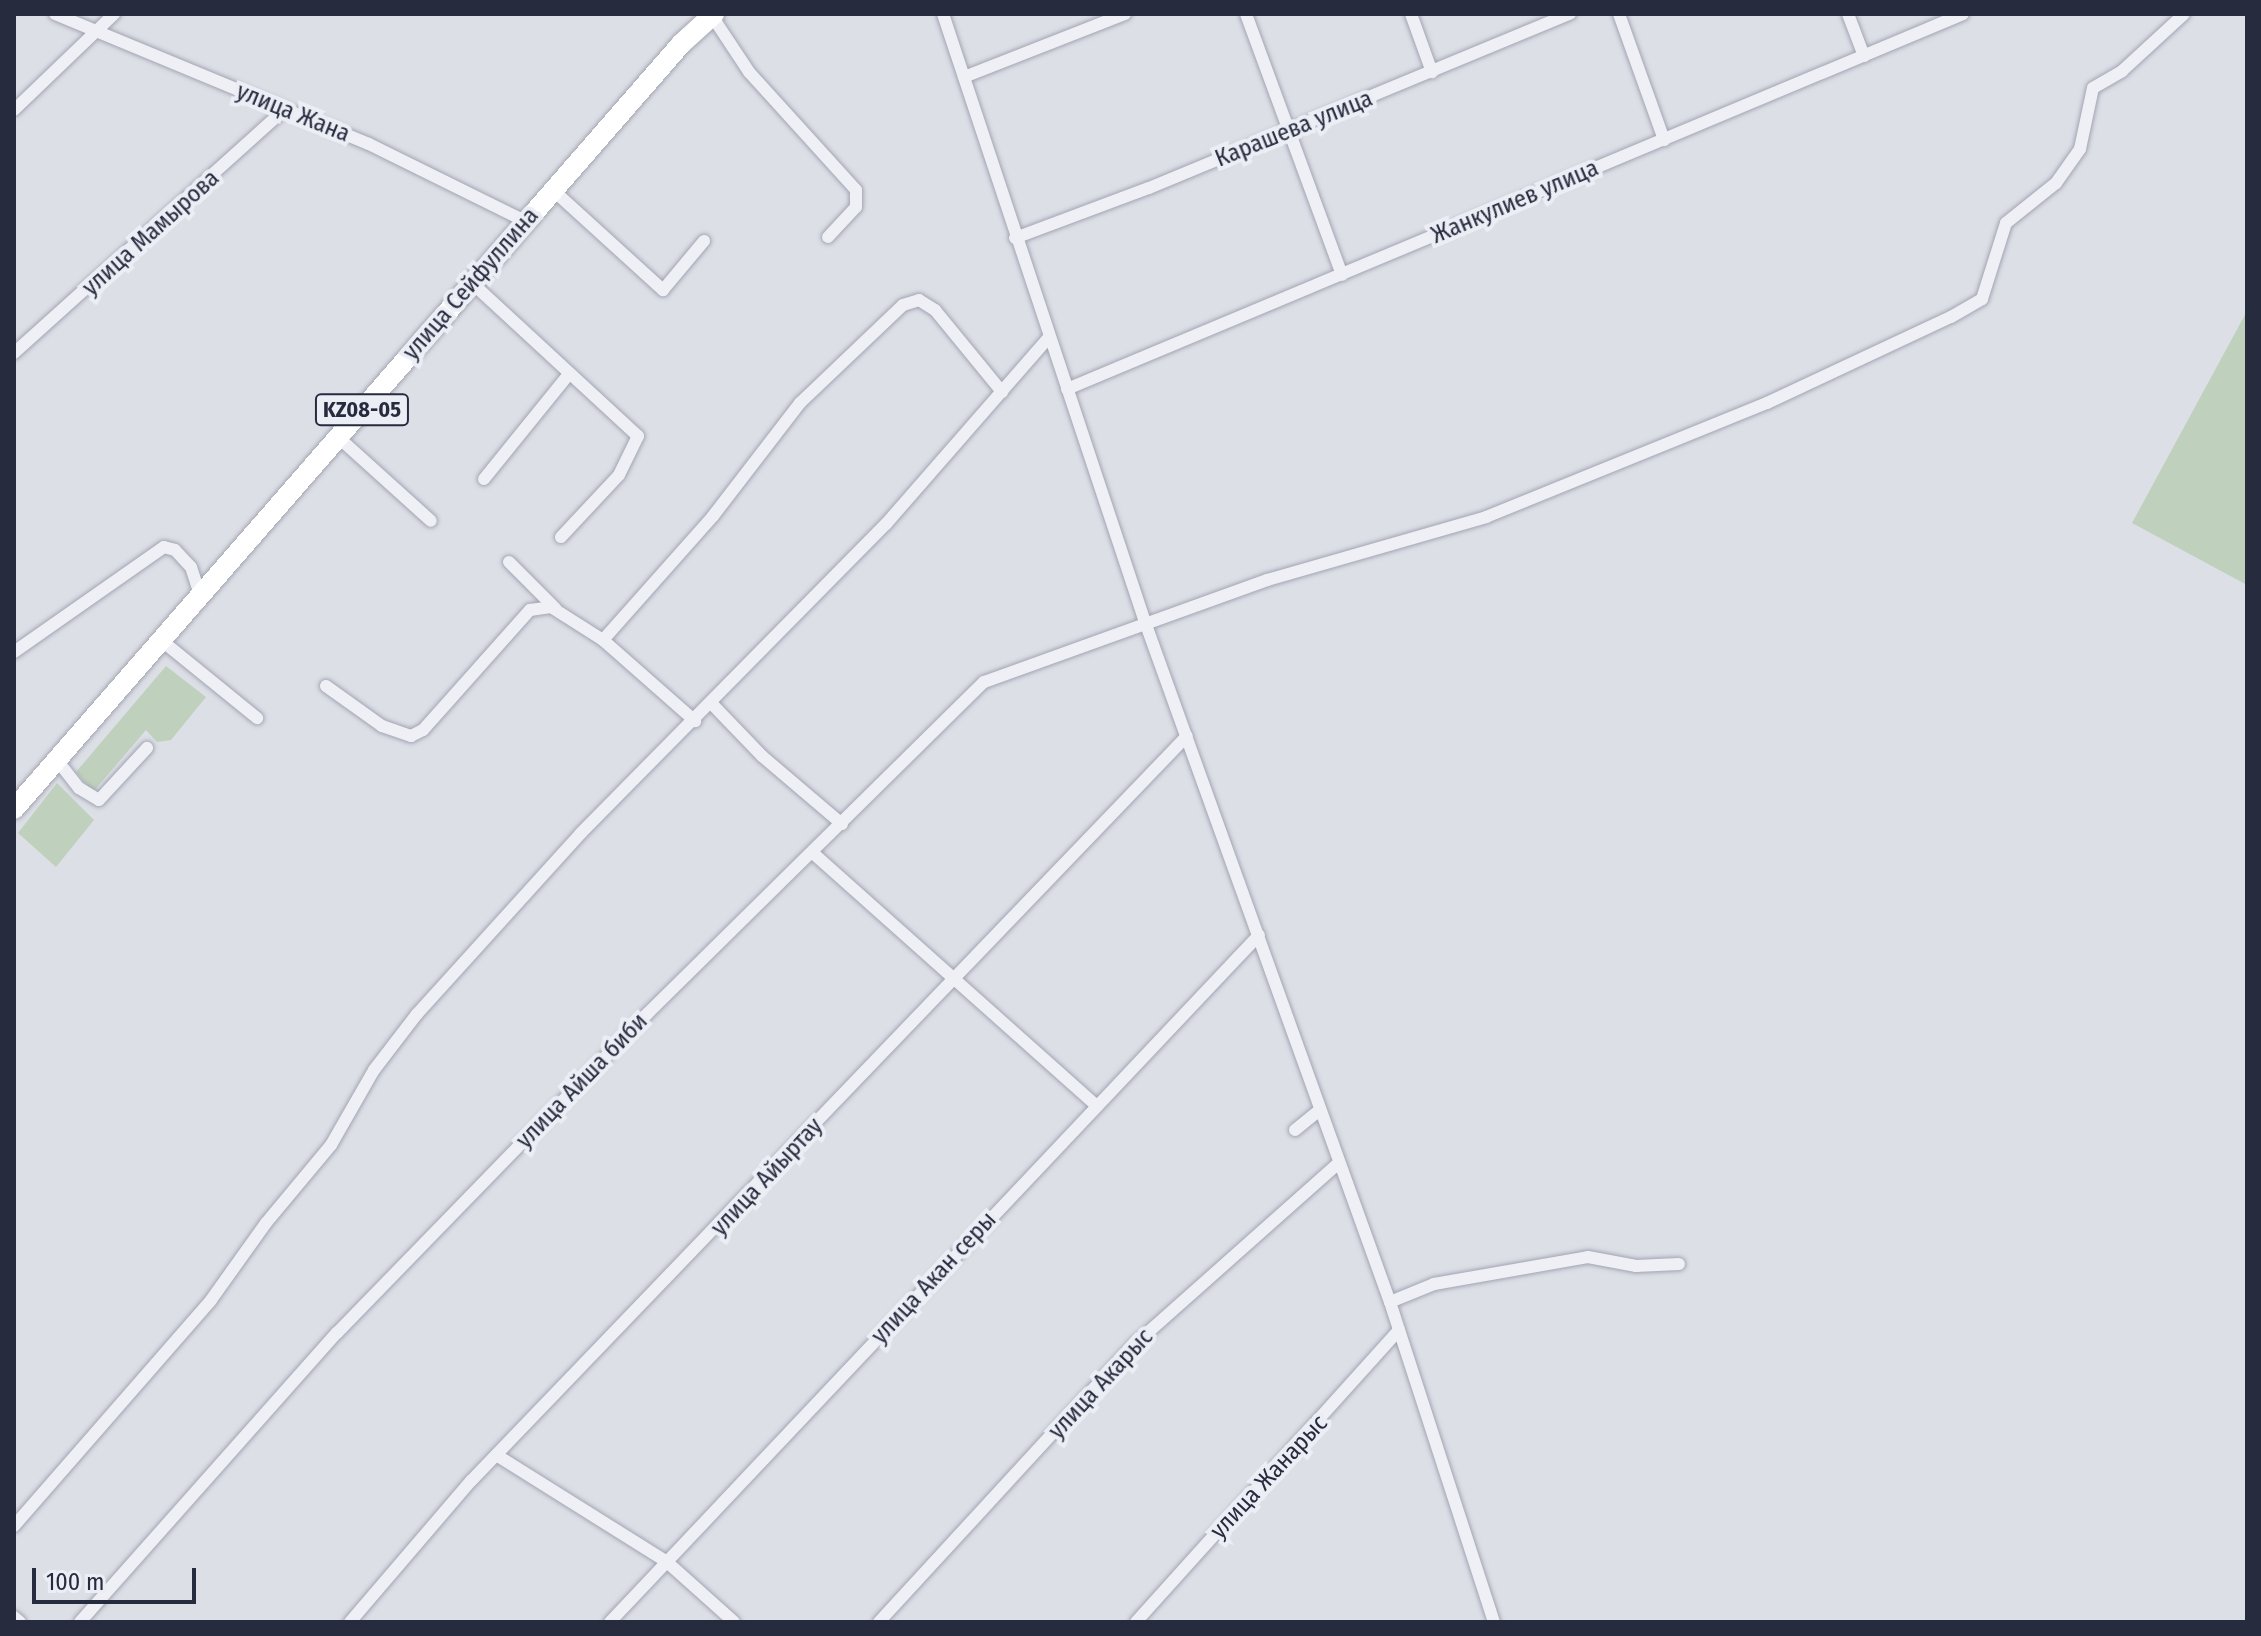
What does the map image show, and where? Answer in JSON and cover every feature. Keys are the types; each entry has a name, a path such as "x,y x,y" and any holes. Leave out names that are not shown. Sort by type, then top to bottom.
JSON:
{"main road":[{"name":"улица Сейфуллина","path":"14,809 704,18"}],"street":[{"name":"улица Жана","path":"55,14 369,144 527,222"},
{"path":"14,110 99,32 114,14"},
{"path":"943,14 1048,338 1145,622 1390,1302 1494,1622"},
{"path":"964,77 1125,14"},
{"path":"1246,14 1342,275"},
{"path":"1411,14 1432,72"},
{"name":"Карашева улица","path":"1015,238 1570,14"},
{"path":"1619,14 1664,140"},
{"path":"1848,14 1864,56"},
{"name":"Жанкулиев улица","path":"1067,389 1963,14"},
{"name":"улица Айша биби","path":"80,1622 337,1333 725,936 814,854 984,682 1145,622 1486,517 1837,372 1982,299 2006,223 2056,183 2080,149 2093,88 2122,71 2184,14"},
{"path":"704,18 856,190 856,207 828,237"},
{"name":"улица Мамырова","path":"14,353 284,110"},
{"path":"553,190 663,290 704,241"},
{"path":"472,283 638,436 619,475 561,537"},
{"path":"603,640 713,516 800,403 903,305 919,300 935,310 1002,392"},
{"path":"14,1526 211,1300 266,1223 331,1145 374,1070 417,1014 581,833 835,578 1048,338"},
{"path":"484,479 569,374"},
{"path":"338,437 431,521"},
{"path":"14,652 164,547 175,550 191,567 200,595"},
{"path":"509,562 556,609 603,640 695,721"},
{"path":"326,686 382,726 411,736 423,730 530,610 556,609"},
{"path":"161,640 257,718"},
{"path":"712,704 762,756 842,824"},
{"name":"улица Айыртау","path":"350,1622 498,1456 1187,736"},
{"path":"57,760 79,788 99,800 147,748"},
{"path":"814,854 1097,1106"},
{"name":"улица Акан серы","path":"610,1622 1259,935"},
{"path":"1295,1130 1320,1110"},
{"name":"улица Акарыс","path":"879,1622 1136,1343 1339,1163"},
{"path":"1390,1302 1434,1284 1588,1257 1636,1266 1679,1264"},
{"name":"улица Жанарыс","path":"1136,1622 1399,1330"},
{"path":"498,1456 667,1562 734,1622"},
{"path":"14,1617 20,1622"}],"green space":[{"path":"2247,311 2247,585 2132,523"},
{"path":"166,666 206,697 171,740 157,742 146,730 93,792 76,772"},
{"path":"57,783 94,820 56,867 18,833"}]}
